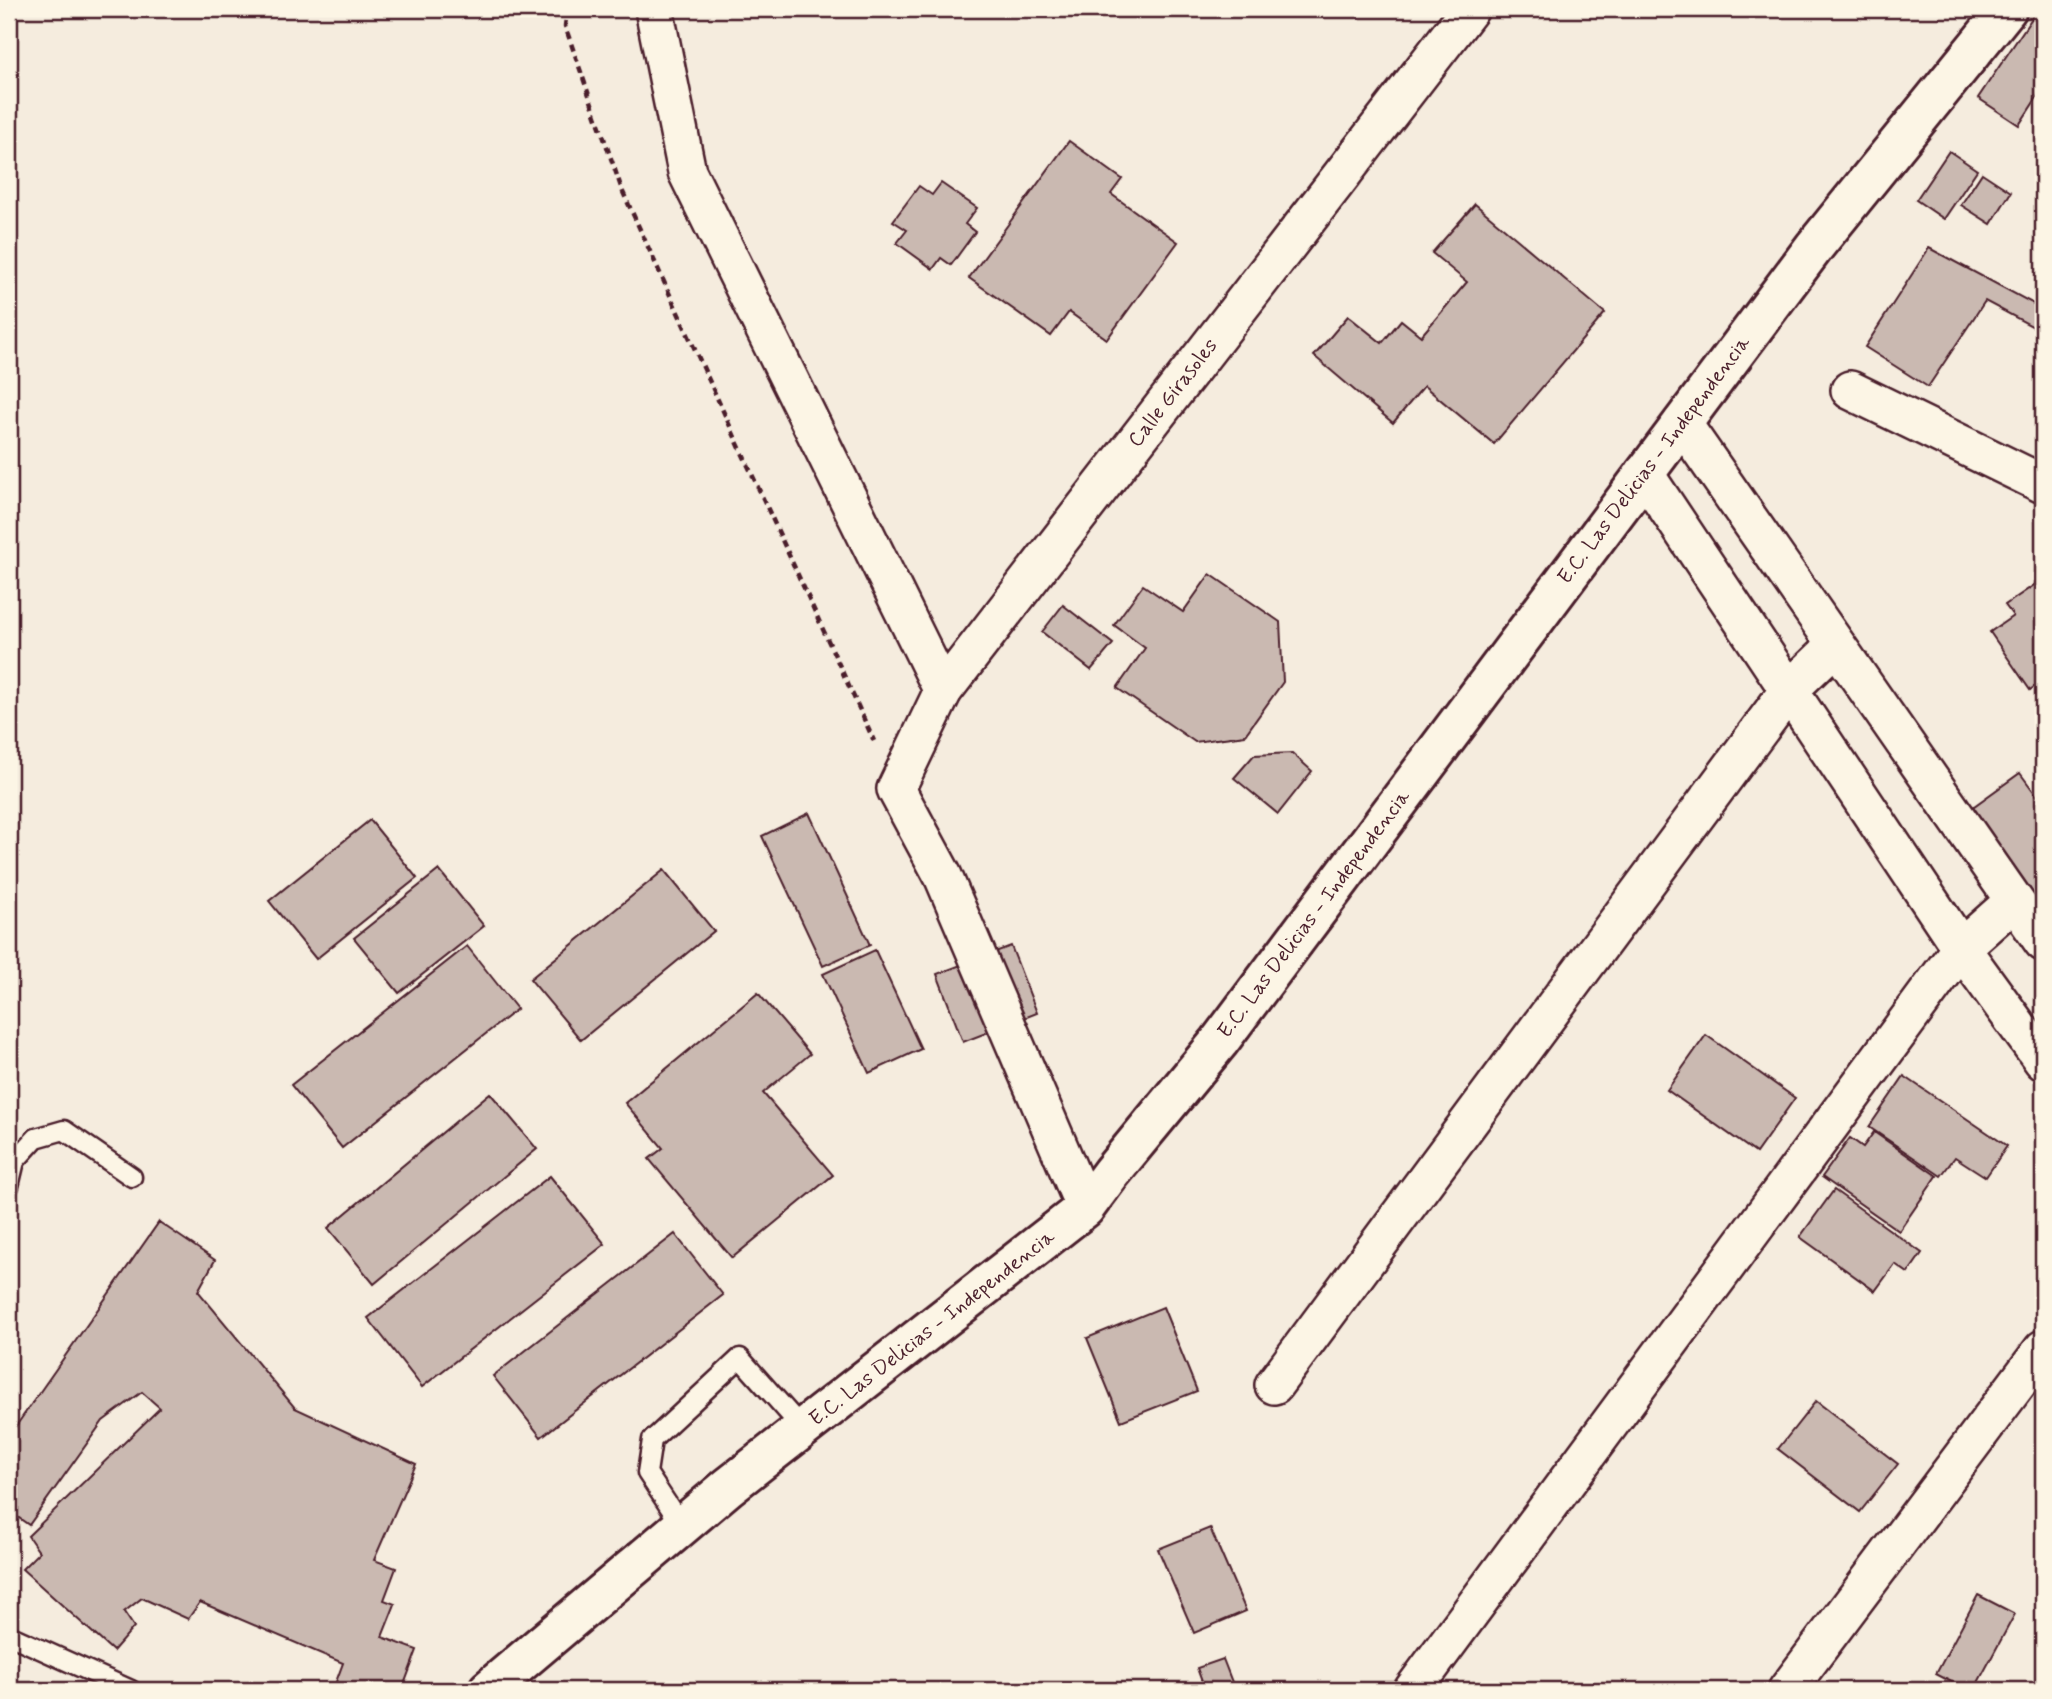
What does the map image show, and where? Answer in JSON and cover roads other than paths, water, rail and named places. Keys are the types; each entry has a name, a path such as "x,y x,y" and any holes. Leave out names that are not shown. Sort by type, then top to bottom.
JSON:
{"street":[{"path":"654,9 687,172 943,691"},
{"name":"Calle Girasoles","path":"1085,1208 943,876 896,789 943,691 1470,9"},
{"name":"E.C. Las Delicias - Independencia","path":"488,1690 682,1526 1085,1208 1219,1042 1644,472 1859,190 2007,9"},
{"path":"1850,390 2043,484"},
{"path":"1682,423 2043,942"},
{"path":"1644,472 1961,948 2043,1061"},
{"path":"1275,1385 1789,690 1836,645"},
{"path":"1413,1690 1961,948 2014,901"},
{"path":"1787,1690 2043,1349"}],"lane":[{"path":"9,1186 15,1161 36,1138 64,1130 132,1177"},
{"path":"682,1526 648,1473 652,1440 740,1358 803,1429"},
{"path":"9,1635 131,1690"}]}
